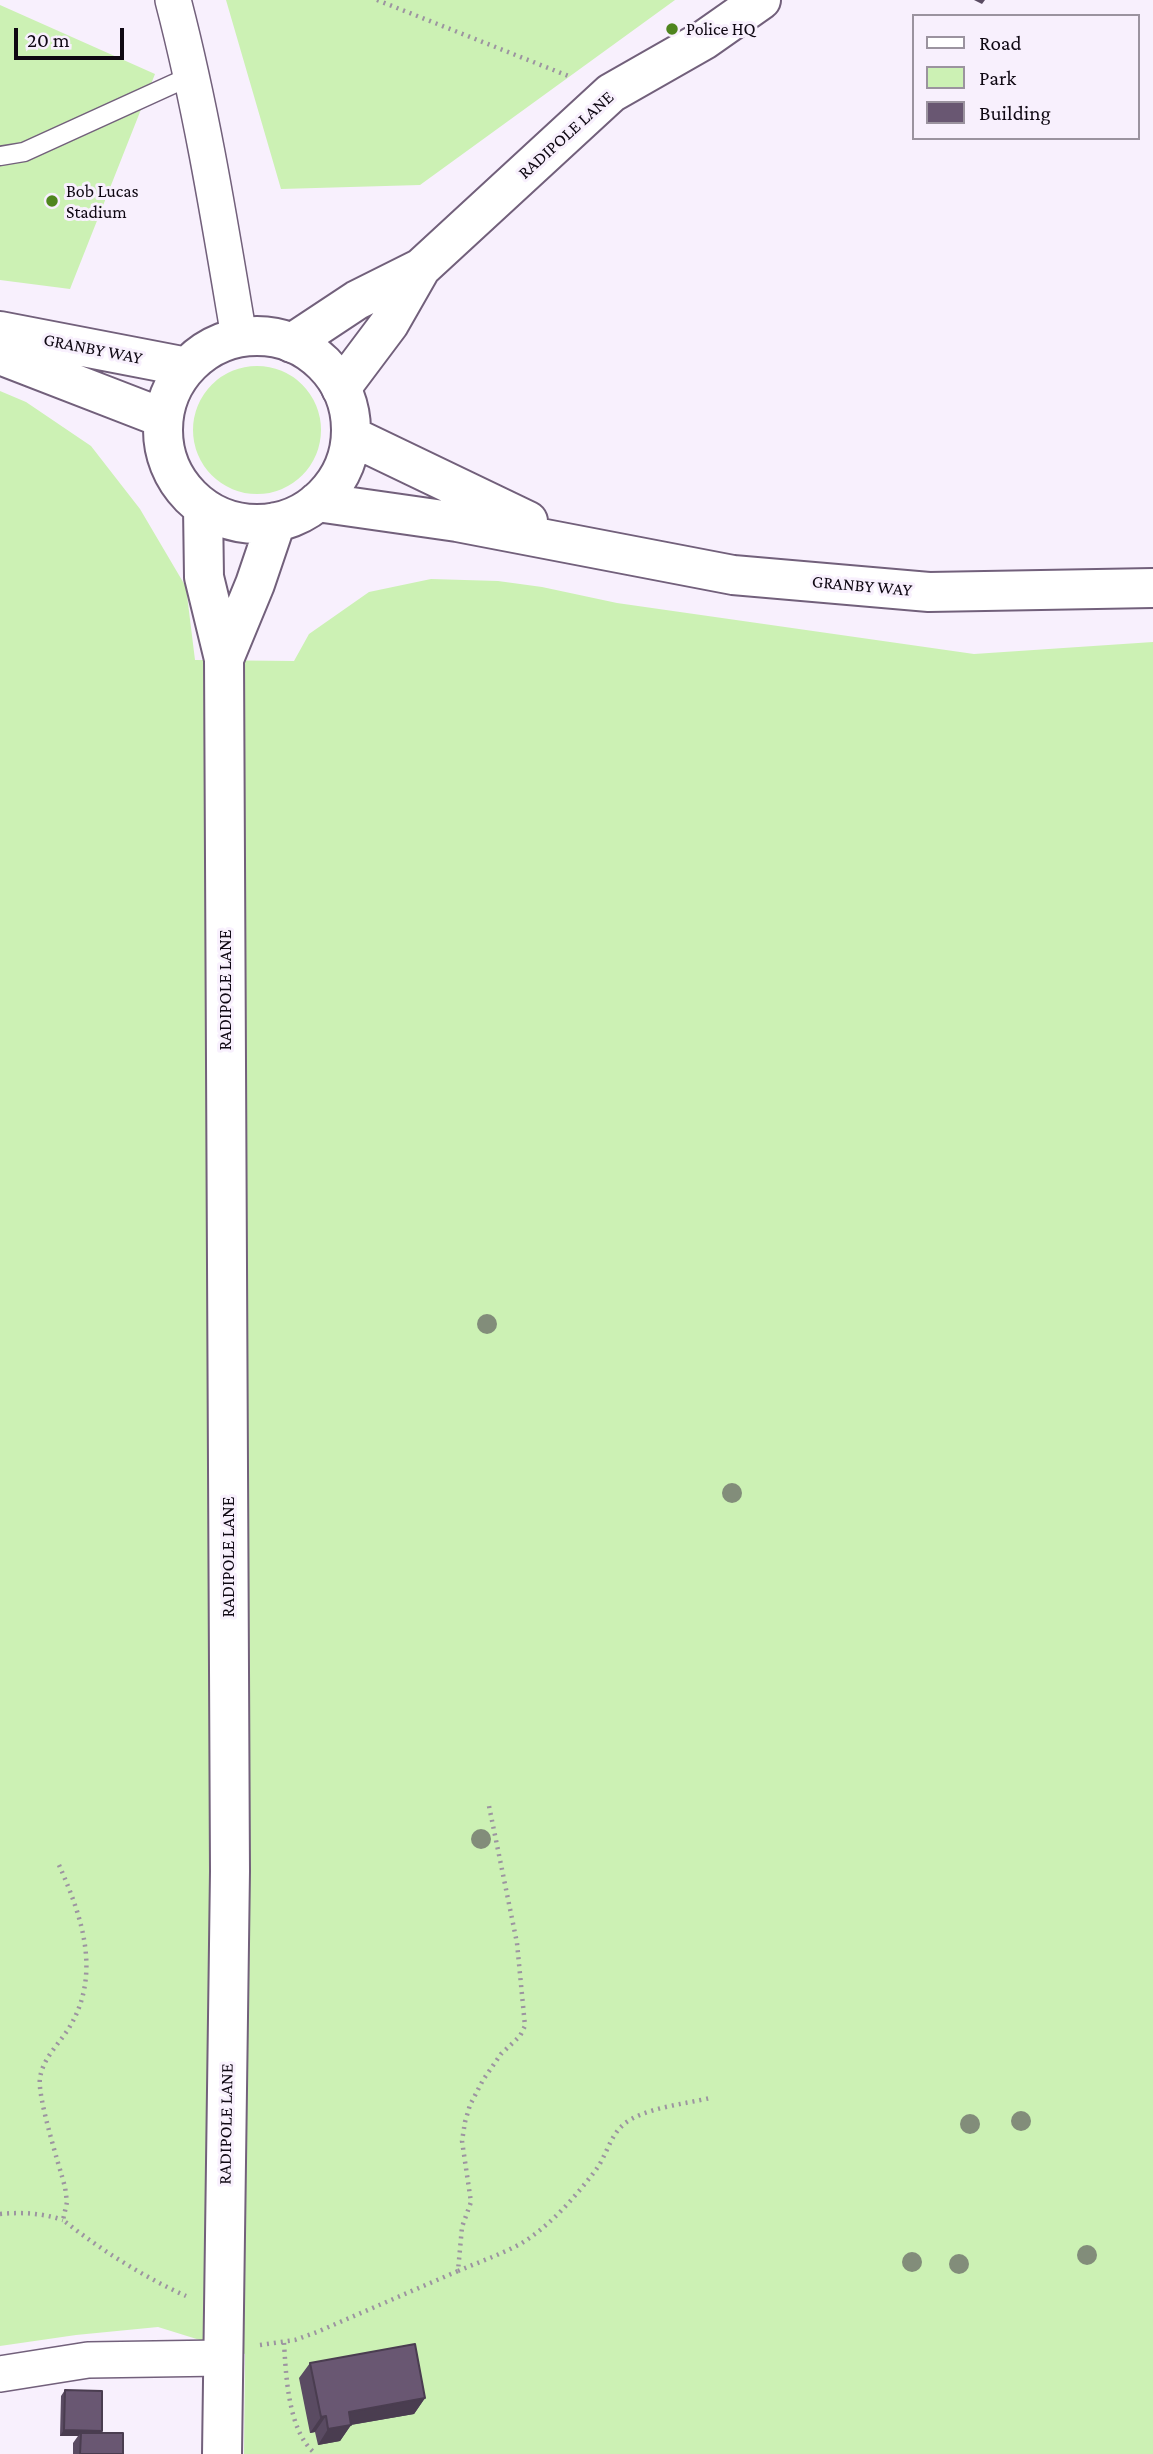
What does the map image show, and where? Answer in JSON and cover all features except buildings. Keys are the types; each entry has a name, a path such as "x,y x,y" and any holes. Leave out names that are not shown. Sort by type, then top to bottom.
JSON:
{"main road":[{"name":"RADIPOLE LANE","path":"292,343 357,300 421,268 611,93 704,40 761,0"},
{"name":"RADIPOLE LANE","path":"341,388 389,324 421,268"},
{"name":"GRANBY WAY","path":"0,331 187,367"},
{"path":"239,337 270,337 292,343 318,358 341,388 349,410 349,452 341,473 317,502 294,517 276,522 238,522 203,508 183,489 170,467 163,441 163,418 172,389 187,367 207,350 239,337"},
{"name":"GRANBY WAY","path":"0,355 163,418"},
{"name":"GRANBY WAY","path":"351,436 575,544"},
{"name":"GRANBY WAY","path":"317,502 457,522 733,575 929,592 1153,588"},
{"name":"RADIPOLE LANE","path":"203,508 204,577 224,659 230,1871 223,2309 238,2351 222,2454"},
{"name":"RADIPOLE LANE","path":"224,659 255,584 276,522"}],"street":[{"path":"173,0 193,75 239,337"},
{"path":"0,2374 88,2360 238,2351"}],"lane":[{"path":"0,156 24,152 193,75"}],"path":[{"path":"377,0 611,93"},
{"path":"458,2271 462,2227 471,2202 462,2141 465,2122 470,2105 483,2080 501,2054 520,2036 525,2026 517,1943 489,1806"},
{"path":"59,1865 77,1908 86,1946 84,1993 78,2011 44,2064 39,2086 65,2187 67,2202 63,2220"},
{"path":"238,2351 284,2343 362,2314 522,2242 543,2227 584,2185 601,2164 614,2136 623,2125 652,2111 710,2098"},
{"path":"0,2214 21,2212 48,2215 63,2220 93,2244 162,2285 198,2302 223,2309"},
{"path":"284,2343 288,2393 294,2415 302,2438 316,2454"}],"green space":[{"path":"226,0 675,0 420,185 281,189"},
{"name":"Bob Lucas Stadium","path":"0,5 155,74 70,289 0,280"},
{"path":"257,366 281,371 302,385 316,406 321,430 316,454 302,475 281,489 257,494 233,489 212,475 198,454 193,430 198,406 212,385 233,371"},
{"path":"0,391 26,402 91,446 140,509 186,587 195,660 294,661 309,634 369,592 431,579 498,581 542,587 617,603 974,654 1153,642 1153,2454 244,2454 245,2354 158,2327 0,2346"}],"place":[{"name":"Police HQ","path":"672,29"},
{"name":"Bob Lucas Stadium","path":"52,201"}]}
